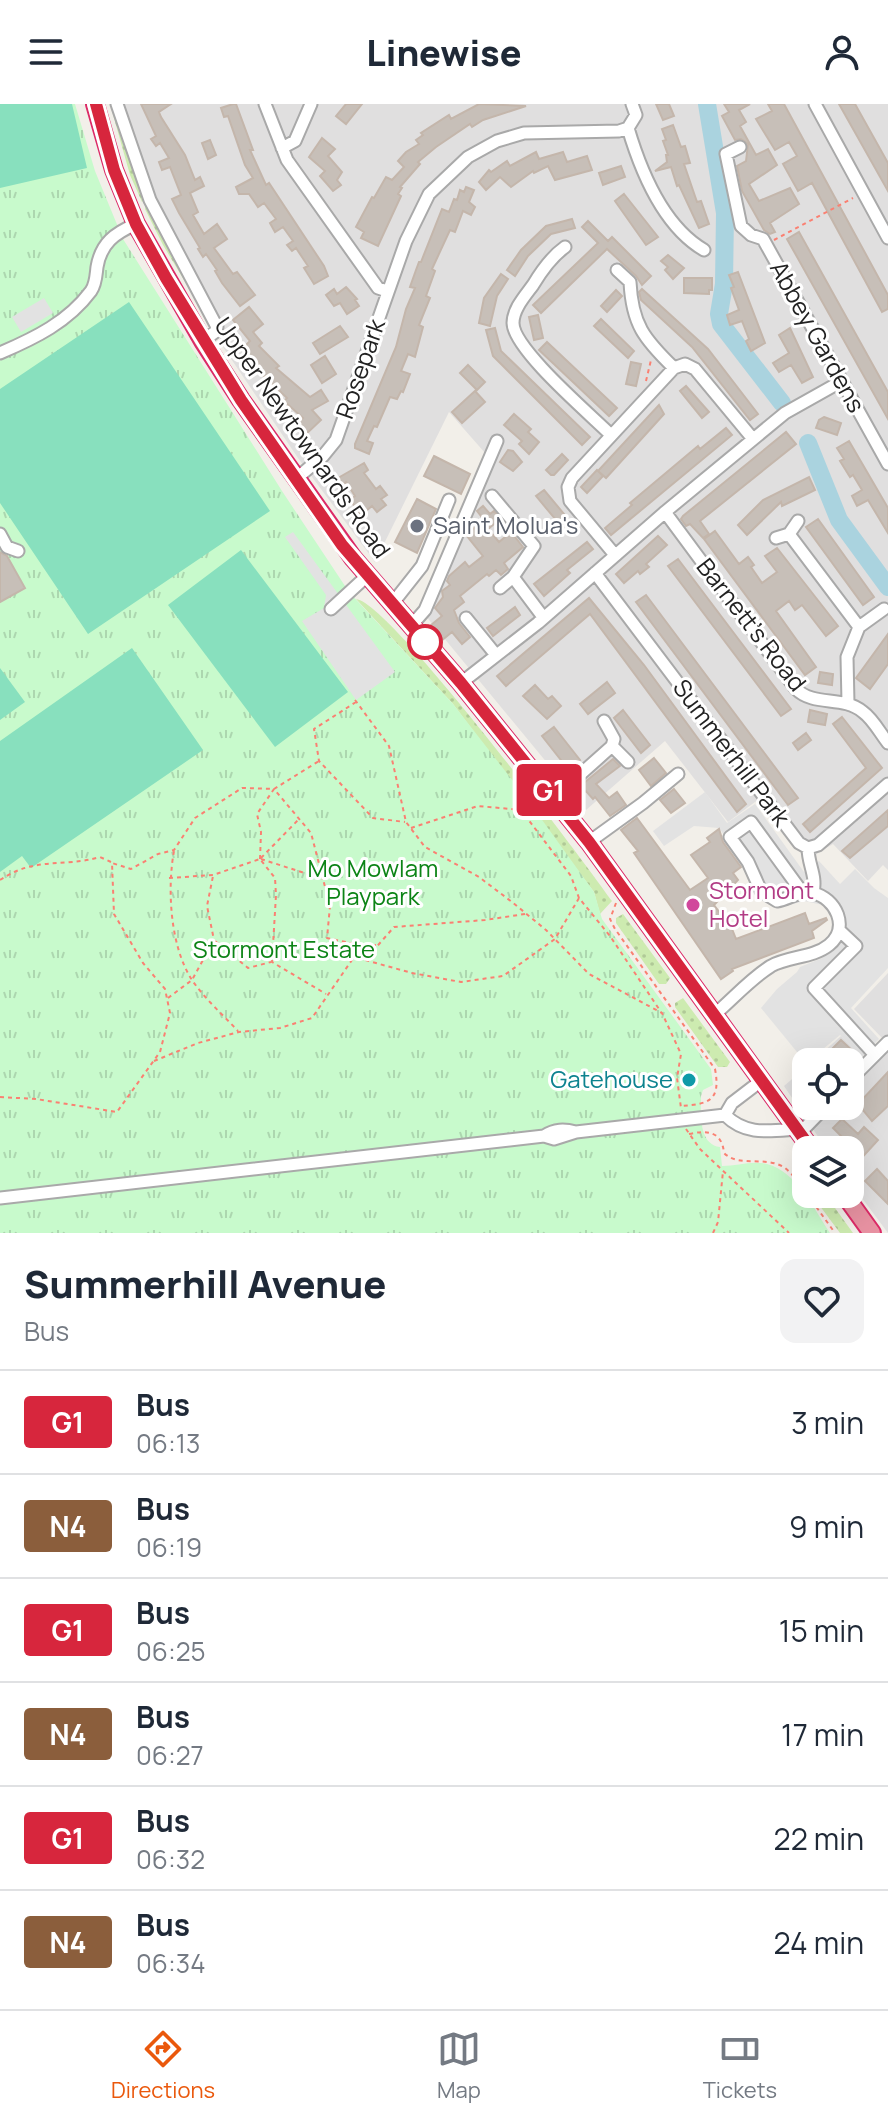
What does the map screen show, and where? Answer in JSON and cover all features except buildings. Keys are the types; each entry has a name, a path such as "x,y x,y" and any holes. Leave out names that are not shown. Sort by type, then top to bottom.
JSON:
{"highway":[{"name":"Upper Newtownards Road","path":"95,104 114,170 136,224 203,341 342,545 371,567 392,604 555,797 802,1136"},
{"path":"854,1208 872,1233"}],"street":[{"path":"117,104 150,200 217,327 203,341"},
{"path":"265,104 287,160 370,278 378,288 387,291"},
{"path":"282,148 295,141 311,104"},
{"path":"632,104 636,115 628,128 645,180 688,241 704,250"},
{"path":"815,104 888,238"},
{"name":"Rosepark","path":"297,478 336,440 387,291 406,241 429,194 468,157 497,141 524,133 619,131 628,128"},
{"name":"Abbey Gardens","path":"740,147 726,154 741,226 751,235 763,239 888,464"},
{"path":"0,353 38,336 74,311 94,287 99,259 111,236 136,224"},
{"path":"565,247 553,255 516,309 513,322 515,336 531,356 611,435"},
{"path":"617,270 630,282 634,319 647,342 674,368"},
{"path":"615,555 570,501 568,487 572,478 674,368 685,364 695,369 753,439"},
{"path":"461,683 785,413 842,381"},
{"path":"411,626 425,610 497,441"},
{"path":"492,496 534,546 513,577 500,588"},
{"path":"392,604 422,566 449,500"},
{"name":"Barnett's Road","path":"665,512 796,689 807,697 848,703"},
{"path":"776,538 789,534 798,521"},
{"path":"0,534 7,547 18,551"},
{"path":"789,534 859,627"},
{"path":"331,609 371,567"},
{"name":"Summerhill Park","path":"595,573 799,843 808,848 818,845 888,784"},
{"path":"513,577 543,617"},
{"path":"884,609 859,627 845,667 848,703 864,712 888,743"},
{"path":"466,618 496,655"},
{"path":"555,797 612,746 614,739 604,721"},
{"path":"612,746 628,762"},
{"path":"589,842 678,774"},
{"path":"714,1015 771,966 819,951 829,945 839,930 839,915 826,899 808,893 784,899 769,898 755,882 748,862 730,837 751,822 808,893"},
{"path":"808,848 808,860 816,881 808,893"},
{"path":"839,930 856,946 814,988 875,1055"},
{"path":"864,1066 888,1042"},
{"path":"725,1115 732,1103 762,1080"},
{"path":"0,1198 544,1136 552,1131 576,1132 725,1115 737,1126 751,1130 799,1131 811,1120"}],"path":[{"path":"768,248 863,192"},
{"path":"647,397 644,388 655,349"},
{"path":"371,567 389,549"},
{"path":"406,822 373,818 319,761 314,729 356,701 389,746 406,822 425,847 479,877 555,939 589,974 662,1013"},
{"path":"272,962 275,878 260,859 261,832 257,814 274,789 319,761"},
{"path":"239,1032 192,980 178,950 169,878 174,850 195,818 242,788 274,789 311,833 330,906 327,938 364,946 379,945"},
{"path":"411,828 478,806 521,810 571,876 579,898 610,936 662,1013 681,1054 677,1078 682,1120 688,1135 789,1233"},
{"path":"169,878 213,875 260,859 300,818"},
{"path":"0,880 33,864 80,863 100,857 131,869 158,854 174,850"},
{"path":"260,859 323,879"},
{"path":"0,1097 36,1099 117,1112 160,1052 170,1013 165,989 143,963 114,914 112,863"},
{"path":"213,875 207,906 214,940 248,968 272,962 327,995"},
{"path":"526,914 394,927 365,960 461,982 503,976 555,939 579,898"},
{"path":"617,902 610,919 615,929 715,1069 717,1090 712,1099 702,1105 680,1106"},
{"path":"724,917 730,913"},
{"path":"167,999 192,980 214,940"},
{"path":"153,1062 198,1043 239,1032 280,1028 312,1018 364,946"},
{"path":"688,1135 704,1131 715,1134 723,1144 724,1153 734,1160 757,1160 783,1166 792,1177"},
{"path":"713,1233 718,1222 723,1170"},
{"path":"816,1208 835,1233"}],"shaded area":[{"path":"122,104 888,104 888,870 883,865 868,881 833,844 815,855 772,796 759,799 728,822 665,741 586,810 425,615 493,462 449,412 375,562 298,458 219,341 224,329 152,194"},
{"path":"44,298 53,313 21,332 12,317"},
{"path":"293,532 395,672 356,700 302,621 324,608 326,595 285,537"},
{"path":"705,792 727,823 755,804 804,872 819,861 840,884 855,869 888,898 888,968 851,1008 879,1039 864,1055 864,1048 853,1048 840,1035 824,1048 794,1048 761,1008 800,967 833,951 837,944 830,937 833,919 829,910 823,905 804,901 778,908 766,903 755,894 746,865 719,828 694,826 664,846 653,831"},
{"path":"888,973 888,1233 864,1201 864,1136 818,1136 807,1120 864,1120 864,1059 883,1039 854,1009"},
{"path":"841,1036 853,1048 828,1048"},
{"path":"792,1079 792,1098 784,1086"}],"green space":[{"name":"Stormont Estate","path":"0,104 75,104 95,171 123,239 282,491 349,592 453,704 527,799 594,892 602,919 711,1069 713,1085 703,1090 701,1119 708,1140 720,1147 722,1166 756,1163 778,1168 792,1179 792,1208 814,1208 830,1233 0,1233"},
{"path":"0,104 72,104 87,168 0,188"},
{"path":"110,104 144,200 142,202 130,175"},
{"path":"146,203 209,322 163,245 145,209"},
{"path":"129,302 270,511 88,634 0,503 0,389"},
{"path":"241,550 348,692 275,747 168,605"},
{"path":"356,599 376,611 406,642 486,735 612,901 600,914 594,892 453,704"},
{"path":"132,648 203,750 31,868 22,856 0,872 0,741"},
{"path":"0,668 25,702 0,720"},
{"path":"623,914 670,978 666,984 659,984 616,923 616,918"},
{"path":"683,998 730,1062 727,1067 718,1067 675,1007 675,1003"},
{"path":"821,1208 835,1208 853,1233 840,1233"}],"waterway":[{"path":"707,104 725,213 721,324 782,403"},
{"path":"808,443 839,520 888,587"}],"bus line":[{"name":"G1","path":"96,104 114,170 136,224 203,341 241,400 342,545 555,797 802,1136"}],"place":[{"name":"Saint Molua's","path":"417,526"},
{"name":"Stormont Hotel","path":"693,905"},
{"name":"Gatehouse","path":"689,1080"}],"park label":[{"name":"Mo Mowlam Playpark","path":"373,883"}]}
